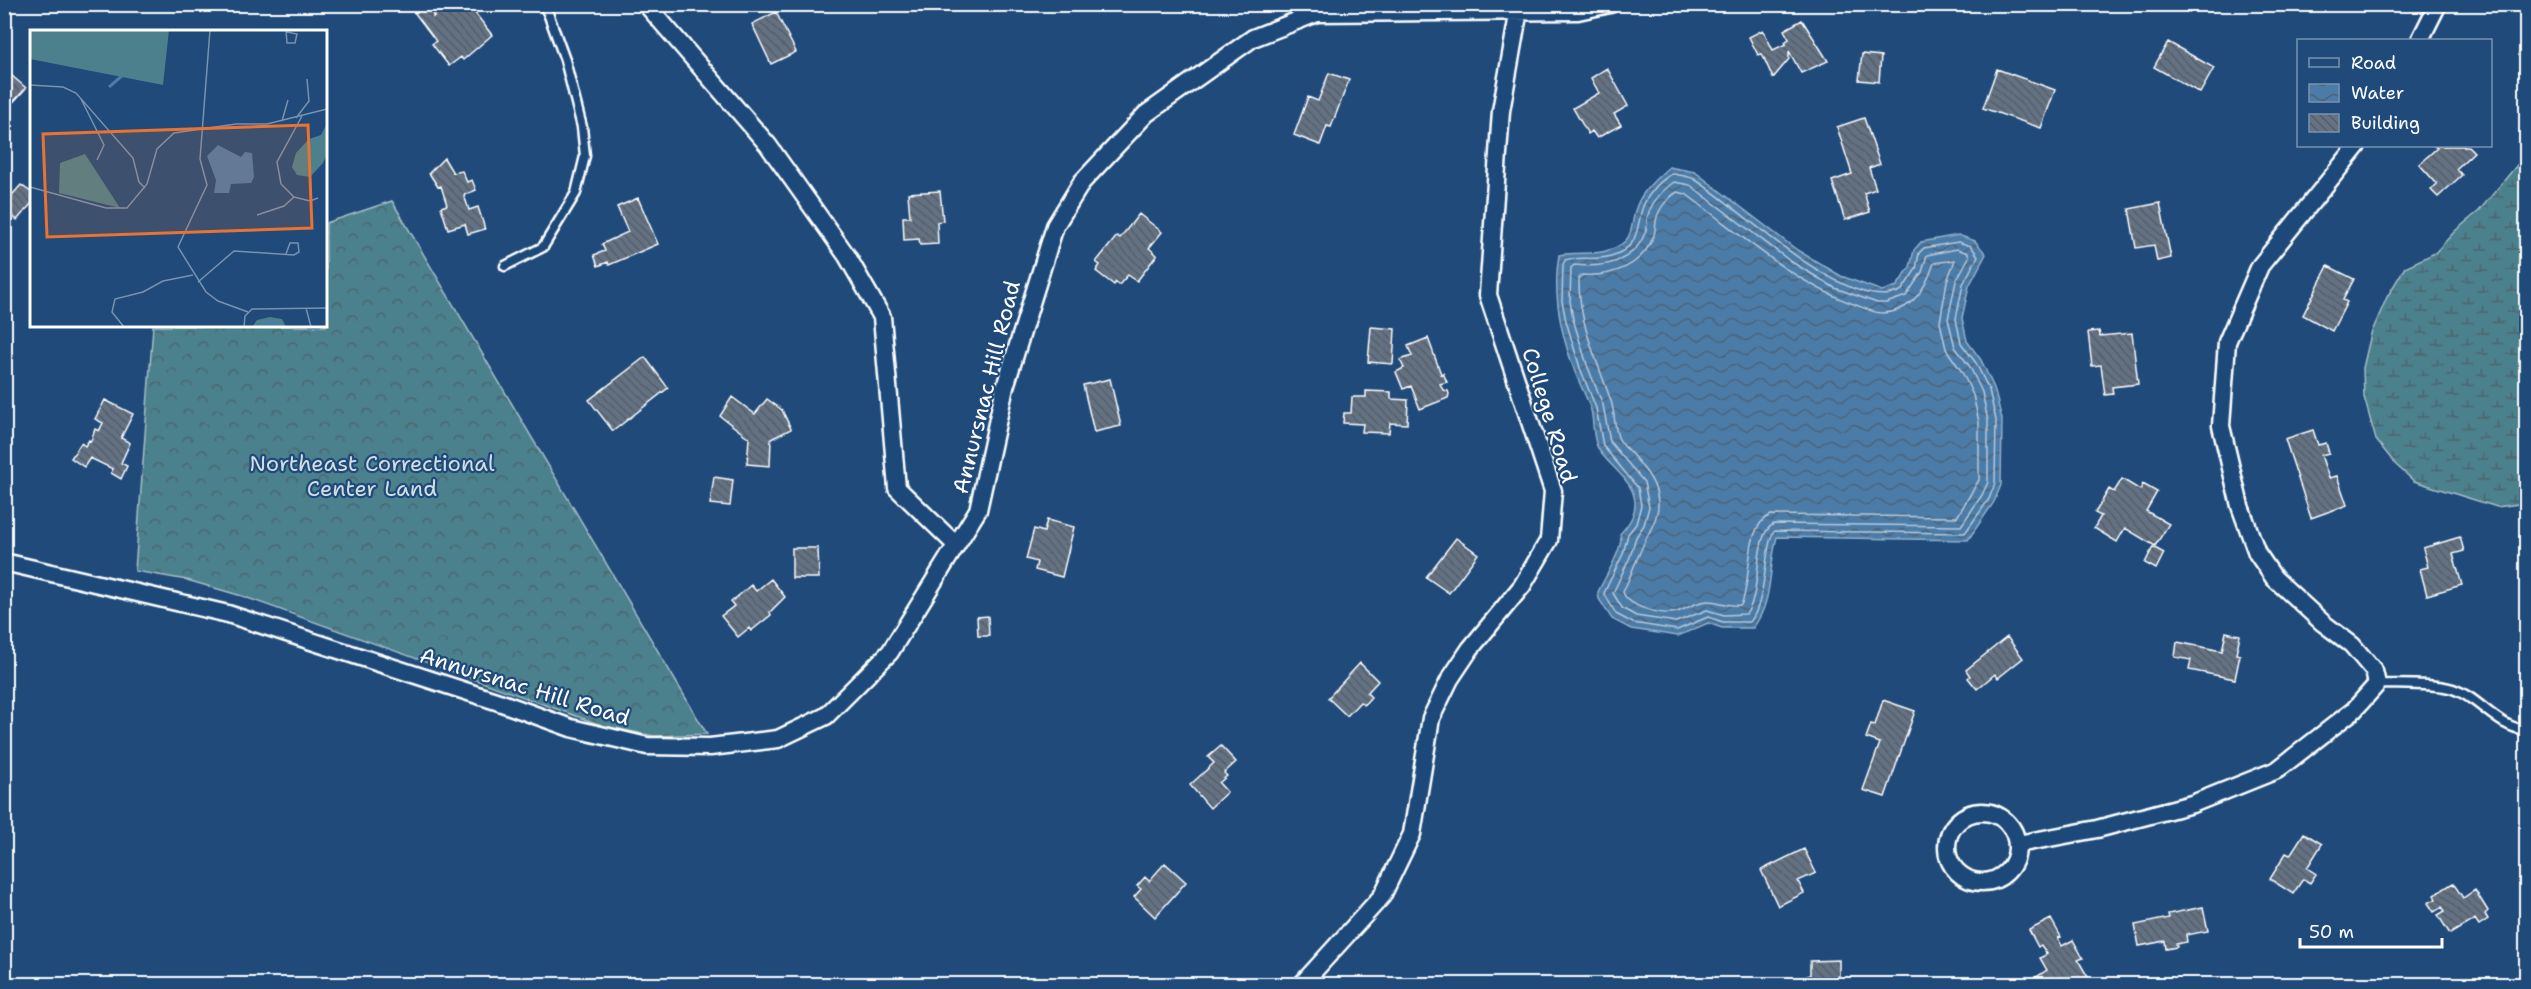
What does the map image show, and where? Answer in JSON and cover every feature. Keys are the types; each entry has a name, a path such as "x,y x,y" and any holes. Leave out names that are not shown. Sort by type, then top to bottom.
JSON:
{"street":[{"path":"646,4 768,145 847,256 882,317 897,488 956,546"},
{"name":"Annursnac Hill Road","path":"4,562 228,614 499,702 571,728 647,746 710,747 778,739 826,716 890,652 978,510 1005,387 1055,226 1082,182 1146,114 1253,38 1317,13 1519,8 1578,11 1610,4"},
{"path":"2420,39 2438,4"},
{"name":"College Road","path":"1302,984 1382,896 1412,834 1431,718 1450,679 1470,649 1522,586 1549,540 1553,491 1488,295 1501,111 1519,8"},
{"path":"2018,844 2097,829 2192,804 2277,770 2354,710 2377,684 2374,671 2352,645 2323,623 2274,578 2257,553 2240,506 2221,426 2227,342 2260,266 2356,147"},
{"path":"1977,812 1989,812 2000,816 2015,833 2018,844 2017,856 2012,866 1995,881 1983,883 1973,882 1956,872 1947,854 1950,831 1966,816 1977,812"}],"lane":[{"path":"505,266 543,247 576,193 585,156 582,127 565,60 543,4"},
{"path":"2377,684 2455,690 2496,720 2526,730"}],"green space":[{"path":"2526,154 2526,503 2497,507 2414,481 2396,465 2376,440 2364,397 2363,368 2371,334 2387,297 2405,267 2435,253 2455,231 2479,211"},
{"name":"Northeast Correctional Center Land","path":"392,201 707,734 654,736 604,726 242,596 187,580 135,571 153,327 327,327 327,223"}],"water":[{"path":"1669,167 1695,172 1797,250 1841,276 1882,291 1897,286 1910,267 1914,250 1921,242 1958,235 1975,241 1986,254 1969,286 1962,318 1967,341 1981,360 1994,388 2002,419 2001,485 1994,502 1968,540 1777,537 1767,595 1760,617 1753,628 1722,628 1708,623 1678,636 1631,629 1612,619 1599,599 1598,592 1617,554 1620,534 1633,515 1635,499 1627,482 1597,446 1591,410 1575,372 1562,329 1557,300 1557,270 1559,255 1603,252 1623,243 1630,235 1635,211 1641,197"}],"building":[{"path":"411,4 432,4 433,17 441,9 445,13 448,4 468,4 492,35 463,60 461,57 449,66 432,44 436,41 411,8"},
{"path":"776,12 796,52 771,64 752,24"},
{"path":"1802,20 1828,61 1801,73 1789,51 1789,59 1773,78 1762,54 1758,55 1749,37 1763,30 1773,50 1786,44 1785,42 1789,39 1784,30"},
{"path":"2168,42 2214,68 2200,93 2154,67"},
{"path":"2526,48 2526,65 2518,55"},
{"path":"1862,54 1881,56 1879,82 1859,80"},
{"path":"1607,68 1628,106 1614,114 1621,125 1597,138 1592,131 1588,134 1573,108 1599,93 1591,78"},
{"path":"4,69 26,88 7,109 4,107"},
{"path":"1997,69 2055,90 2041,128 1983,108"},
{"path":"1329,73 1349,80 1331,127 1327,126 1320,145 1294,135 1308,97 1318,101"},
{"path":"1864,118 1880,164 1869,168 1876,189 1864,193 1870,212 1845,220 1832,181 1852,174 1837,127"},
{"path":"2436,147 2469,147 2474,152 2456,169 2462,175 2438,197 2431,190 2437,184 2419,164 2437,148"},
{"path":"444,158 453,173 462,171 467,182 472,180 476,190 464,195 469,210 478,207 485,229 468,234 465,224 448,229 441,207 447,205 441,186 438,187 429,173"},
{"path":"21,185 30,192 30,205 17,220 4,209 4,204"},
{"path":"940,191 943,221 937,222 938,244 920,245 919,239 904,240 903,217 910,217 908,193"},
{"path":"638,198 658,244 609,265 608,262 598,266 594,255 605,251 602,244 628,232 617,207"},
{"path":"2160,203 2171,258 2157,261 2154,245 2136,248 2129,209"},
{"path":"1139,214 1162,232 1149,248 1157,255 1137,281 1128,275 1119,285 1116,282 1114,285 1096,271 1100,265 1096,262 1117,236 1120,238"},
{"path":"2328,266 2354,279 2343,300 2347,302 2332,331 2303,315"},
{"path":"1371,327 1395,329 1393,364 1368,362"},
{"path":"2099,331 2100,336 2132,333 2138,384 2112,387 2113,394 2105,395 2101,365 2092,366 2088,332"},
{"path":"1428,338 1441,374 1443,373 1447,382 1440,384 1449,394 1448,398 1420,409 1411,386 1403,389 1396,372 1404,368 1400,360 1412,356 1408,346"},
{"path":"645,357 668,388 613,431 589,400"},
{"path":"1110,379 1121,426 1094,432 1083,385"},
{"path":"1366,391 1391,392 1391,399 1408,400 1407,424 1390,423 1389,433 1362,432 1363,424 1343,423 1344,413 1351,413 1352,397 1366,397"},
{"path":"732,397 755,414 767,399 782,410 791,429 771,439 770,466 747,464 749,438 720,416"},
{"path":"105,400 133,414 121,438 130,443 121,463 127,466 121,479 111,473 113,469 90,458 84,467 71,458 81,443 85,446 89,440 91,441 95,429 99,431 103,423 95,419"},
{"path":"2313,430 2318,445 2326,443 2329,453 2321,455 2329,478 2337,476 2347,505 2311,518 2285,439"},
{"path":"714,477 733,480 730,506 710,504"},
{"path":"2122,479 2140,490 2143,484 2157,492 2146,511 2169,524 2155,546 2125,528 2117,542 2094,528 2101,516 2095,513 2109,489 2114,492"},
{"path":"1047,520 1074,527 1062,577 1035,570 1037,562 1026,559 1034,529 1044,532"},
{"path":"2460,537 2464,551 2453,554 2462,585 2427,595 2420,569 2428,567 2423,548"},
{"path":"1456,538 1478,554 1449,593 1426,577"},
{"path":"2153,547 2164,553 2156,569 2145,563"},
{"path":"792,548 818,548 819,578 792,578"},
{"path":"771,579 785,597 770,612 771,615 751,631 749,628 738,637 721,616 734,606 731,602 751,585 756,591"},
{"path":"988,616 989,636 978,636 977,617"},
{"path":"2226,632 2240,635 2236,654 2240,655 2235,679 2189,670 2191,660 2175,657 2177,642 2222,651"},
{"path":"2007,637 2023,658 1998,678 1995,674 1977,689 1968,678 1970,676 1966,670"},
{"path":"1360,663 1378,681 1367,693 1371,697 1364,705 1360,702 1347,716 1328,698"},
{"path":"1883,700 1915,711 1885,797 1863,790 1880,743 1866,738 1871,724 1875,725"},
{"path":"1221,746 1236,762 1224,773 1227,776 1219,783 1227,792 1210,808 1190,785 1214,763 1208,757"},
{"path":"2304,833 2322,844 2307,868 2316,874 2310,883 2303,879 2293,894 2270,879 2286,853 2290,855"},
{"path":"1804,849 1816,873 1798,881 1804,893 1778,906 1761,870"},
{"path":"1165,863 1186,882 1155,917 1134,897 1141,889 1137,886 1145,877 1149,881"},
{"path":"2453,883 2463,898 2475,890 2488,911 2485,914 2488,919 2479,925 2475,919 2450,934 2438,915 2445,911 2442,907 2434,912 2428,903 2436,899 2434,895"},
{"path":"2203,907 2208,931 2186,935 2187,942 2176,944 2177,947 2166,949 2165,941 2139,946 2135,925 2169,918 2168,914"},
{"path":"2051,919 2061,937 2058,938 2062,946 2073,940 2083,958 2078,960 2092,984 2039,984 2035,978 2047,970 2040,958 2047,954 2041,945 2038,947 2029,930"},
{"path":"1839,960 1839,984 1807,984 1807,976 1810,975 1810,961"}]}
